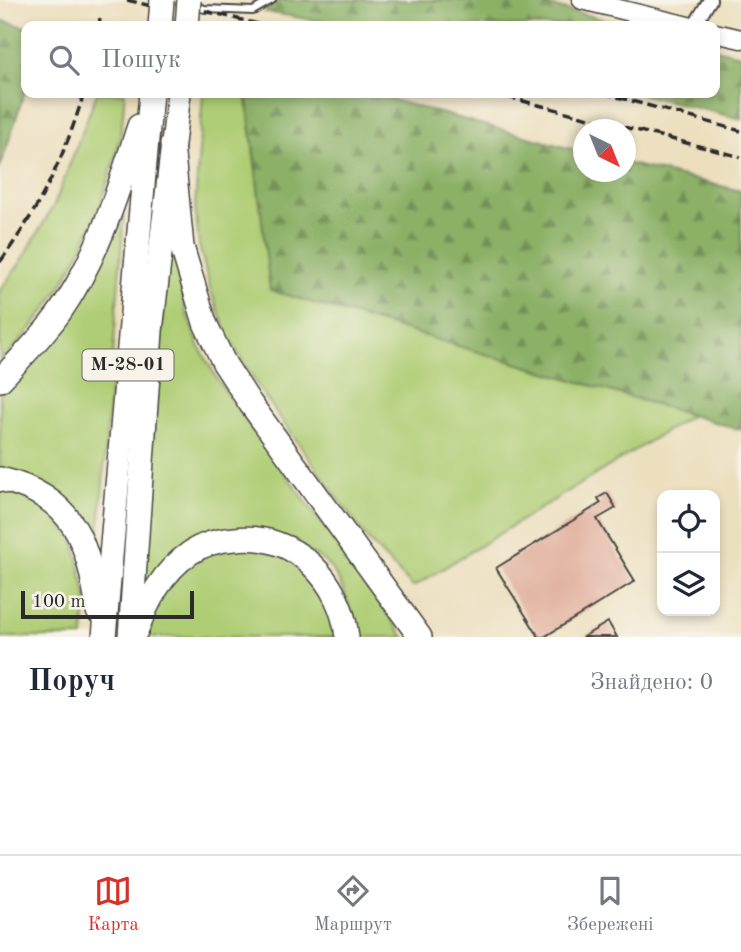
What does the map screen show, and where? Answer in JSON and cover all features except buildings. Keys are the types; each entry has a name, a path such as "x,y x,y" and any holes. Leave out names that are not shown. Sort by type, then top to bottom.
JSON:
{"highway":[{"path":"164,21 178,1"},
{"path":"178,1 185,21"},
{"path":"0,380 33,346 80,279 99,242 115,201 149,98"},
{"name":"М-28-01","path":"103,637 151,98"},
{"name":"М-28-01","path":"131,637 151,331 178,98"},
{"path":"172,144 182,247 205,323 224,362 250,403 420,637"},
{"path":"0,480 24,485 45,496 62,511 76,529 87,552 103,637"},
{"path":"131,637 155,588 175,565 192,551 219,540 241,538 265,539 293,549 310,563 338,598 347,637"}],"street":[{"path":"582,0 668,21"},
{"path":"697,21 710,0"},
{"path":"720,34 741,39"}],"lane":[{"path":"178,1 205,9 253,11 272,0"}],"green space":[{"path":"278,0 526,0 611,21 320,21 265,12"},
{"path":"0,20 21,26 22,98 0,168"},
{"path":"720,50 741,55 741,119 657,98 720,98"},
{"path":"95,98 124,98 120,135 111,171 76,260 42,314 0,361 0,290 21,262 55,203"},
{"path":"203,98 247,98 271,290 692,415 413,587 368,540 261,391 229,339 211,291 199,245 195,206"},
{"path":"248,98 385,98 573,149 573,182 636,182 636,165 741,191 741,430 270,290"},
{"path":"126,190 97,558 81,521 64,497 39,482 0,471 0,391"},
{"path":"169,228 186,312 200,348 217,379 404,637 356,637 344,591 325,562 299,548 242,528 141,597"},
{"path":"0,487 40,503 73,537 87,599 83,637 0,637"},
{"path":"235,544 287,554 323,584 341,637 147,637 157,599 191,560"}],"railway":[{"path":"127,0 171,11"},
{"path":"161,0 246,21"},
{"path":"0,262 28,221 50,181 82,98"},
{"path":"511,98 741,157"},
{"path":"621,98 741,131"}]}
